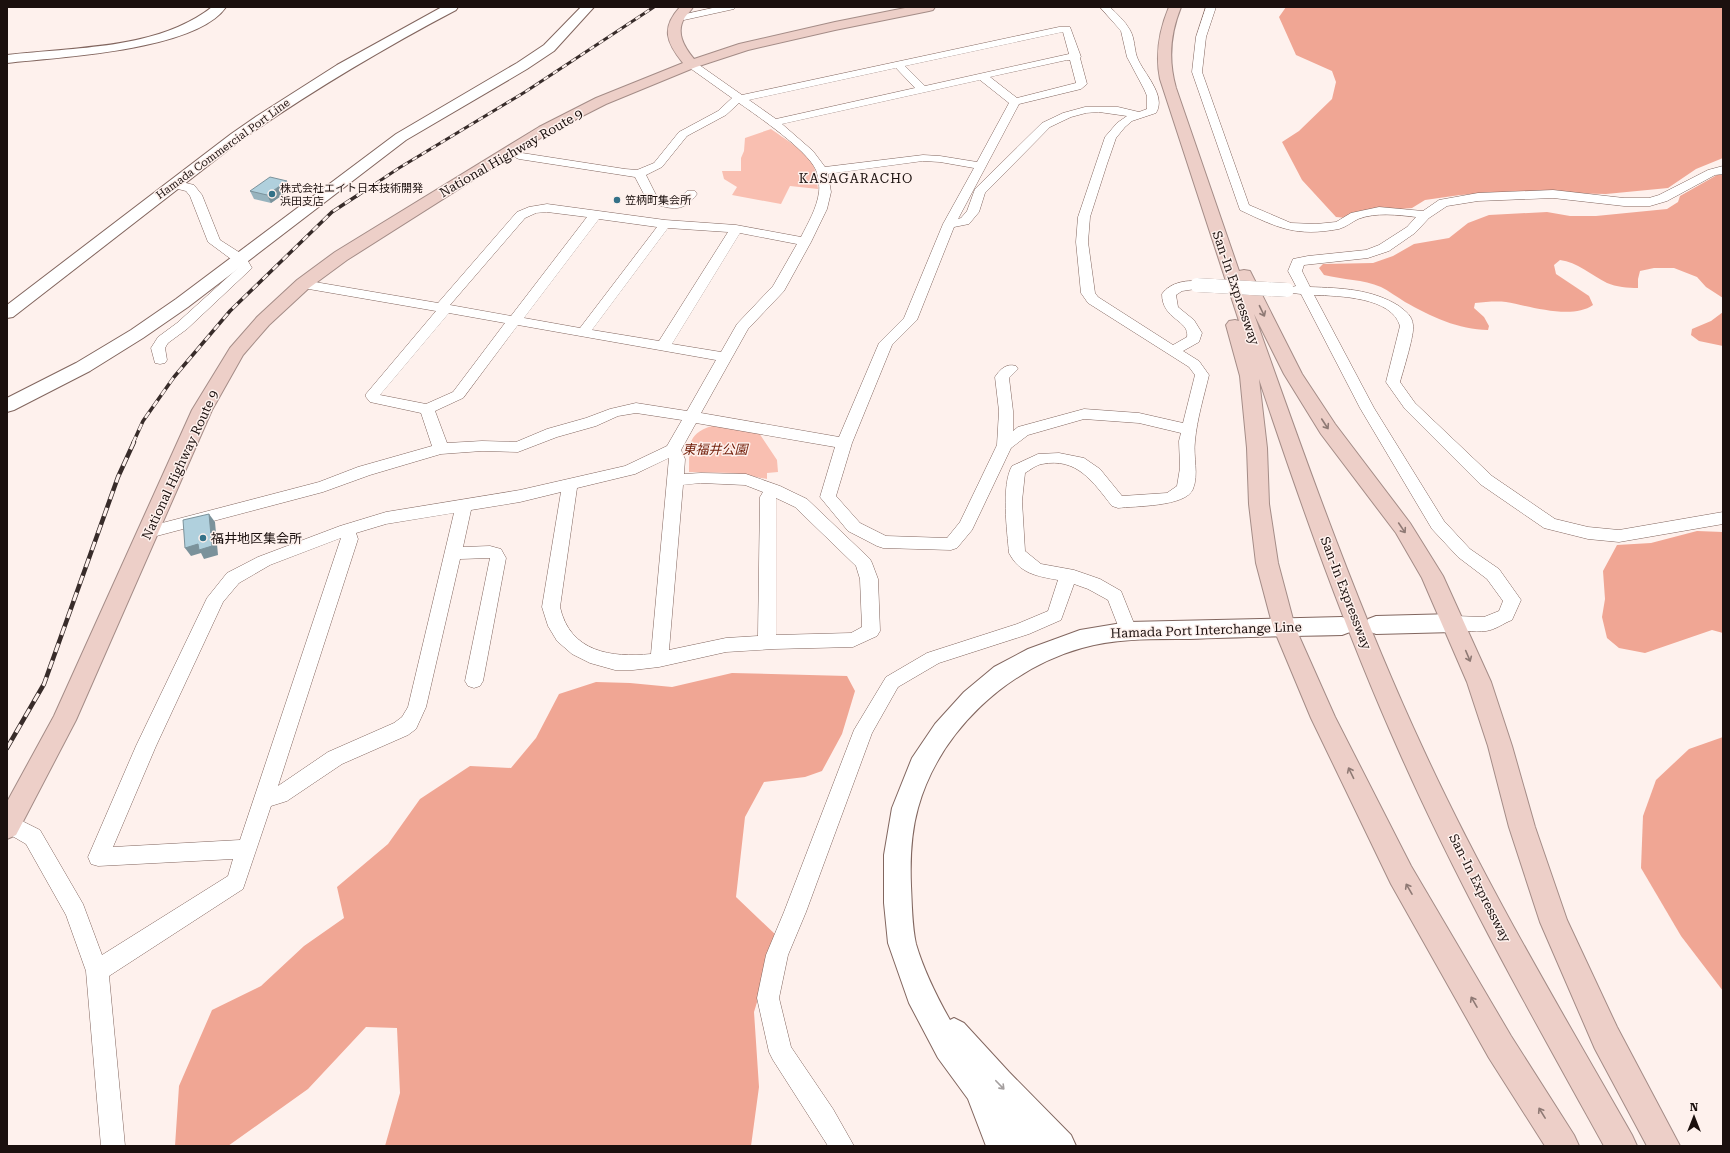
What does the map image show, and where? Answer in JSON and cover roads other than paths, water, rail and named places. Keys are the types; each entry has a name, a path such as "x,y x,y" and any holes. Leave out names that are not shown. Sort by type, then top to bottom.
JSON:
{"highway":[{"name":"National Highway Route 9","path":"8,826 64,720 202,410 236,352 263,321 303,284 341,256 509,151 544,130 601,101 691,64 744,47 774,39 929,7"},
{"name":"San-In Expressway","path":"1175,7 1166,32 1164,64 1168,83 1201,188 1329,550 1386,694 1462,854 1530,982 1621,1146"},
{"path":"685,12 679,14 673,26 673,38 679,50 691,64"},
{"path":"1201,188 1293,374 1328,429 1403,528 1432,576 1479,682 1500,746 1522,827 1554,922 1606,1038 1664,1146"},
{"path":"1234,282 1234,318 1249,376 1257,448 1259,504 1267,562 1284,626 1323,718 1401,875 1500,1047 1563,1146"}],"main road":[{"path":"7,59 144,42 183,30 202,21 220,7"},
{"name":"Hamada Commercial Port Line","path":"7,313 236,137 313,85 452,7"},
{"path":"7,406 83,367 137,334 240,259 401,137 522,66 549,48 588,7"},
{"path":"1376,625 1454,623"},
{"name":"Hamada Port Interchange Line","path":"1002,1146 979,1089 950,1047 919,992 902,943 898,903 897,855 905,808 921,766 944,731 973,699 1002,674 1036,656 1080,640 1128,631 1284,626 1342,626"},
{"name":"Hamada Port Interchange Line","path":"919,992 998,1083 1060,1146"},
{"path":"979,1089 1027,1146"}],"street":[{"path":"685,12 731,7"},
{"path":"1105,7 1124,28 1129,38 1132,57 1152,92 1153,104 1152,111 1128,119 1120,125 1111,137 1084,217 1082,242 1088,293 1093,300 1194,364 1202,375 1187,441 1188,468 1185,489 1170,498 1118,502 1094,473 1079,462 1059,458 1038,459 1018,470 1014,487 1017,553 1036,570 1068,575 1094,584 1115,596 1128,631"},
{"path":"1211,7 1201,37 1197,72 1244,207 1280,224 1290,227 1316,228 1339,225 1356,216 1379,211 1425,214"},
{"path":"509,151 519,156 639,174 658,165 683,134 722,113 738,99 1067,29 1076,57 1082,82 1081,85 1014,102 949,224 910,320 886,343 844,443 828,497 854,527 883,542 951,544 966,526 1005,445 1006,411 1002,377 1011,369"},
{"path":"774,123 1067,57 1076,57"},
{"path":"246,850 98,857 146,746 216,598 233,578 264,561 346,530 386,518 520,496 629,470 673,450 724,357 748,319 779,288 805,242 823,201 825,185 822,171 809,153 774,123 738,99 691,64"},
{"path":"898,64 923,90"},
{"path":"982,76 1014,102"},
{"path":"949,224 965,221 973,212 979,192 995,173 1046,125 1067,115 1092,109 1118,110 1139,115"},
{"path":"822,171 923,158 940,159 981,166"},
{"path":"1454,623 1486,624 1506,615 1512,600 1493,574 1464,553 1438,526 1367,408 1295,271 1298,262 1368,254 1384,248 1411,230 1425,214 1443,203 1478,197 1553,194 1624,202 1650,202 1663,198 1712,172 1723,170"},
{"path":"639,174 652,199 673,205 681,204 691,194"},
{"path":"160,360 158,348 163,340 182,326 246,268 240,259 214,242 196,195 190,188 174,184"},
{"path":"595,215 458,395 427,409 380,401 373,397 373,394 521,215 533,210 547,208 665,224 736,229 805,242"},
{"path":"583,333 665,224"},
{"path":"662,346 736,229"},
{"path":"303,284 724,357"},
{"path":"1174,350 1194,339 1195,332 1188,322 1173,312 1168,304 1169,294 1178,287 1197,285 1306,290 1337,292 1371,297 1386,304 1404,316 1407,326 1393,382 1410,406 1486,480 1550,524 1588,533 1619,536 1723,518"},
{"path":"149,532 316,488 364,471 442,449 482,446 518,447 552,434 591,422 615,412 636,408 844,443"},
{"path":"427,409 442,449"},
{"path":"1005,445 1023,431 1084,414 1139,418 1190,430"},
{"path":"659,660 677,459 673,450"},
{"path":"570,483 551,607 557,627 564,637 574,647 586,654 601,660 632,663 659,660 724,645 853,640 871,631 869,579 864,563 800,503 774,490 746,480 701,478 675,480"},
{"path":"767,643 768,497 774,490"},
{"path":"264,800 280,795 335,758 401,729 409,723 417,707 464,505"},
{"path":"97,971 236,882 350,539 346,530"},
{"path":"453,553 490,552 494,553 498,558 474,681"},
{"path":"842,1146 825,1117 781,1052 768,998 777,955 795,912 863,730 892,682 933,658 1023,629 1055,615 1068,575"},
{"path":"8,826 33,837 75,911 97,971 113,1146"}],"railway":[{"path":"357,196 399,168 525,92 654,7"},
{"path":"133,443 143,421 174,377 230,311 332,212 358,195"},
{"path":"7,748 44,684 118,477 134,442"}],"place":[{"name":"株式会社エイト日本技術開発 浜田支店","path":"272,194"},
{"name":"笠柄町集会所","path":"617,200"},
{"name":"福井地区集会所","path":"203,538"}],"district":[{"name":"KASAGARACHO","path":"856,178"}],"park label":[{"name":"東福井公園","path":"715,449"}]}
